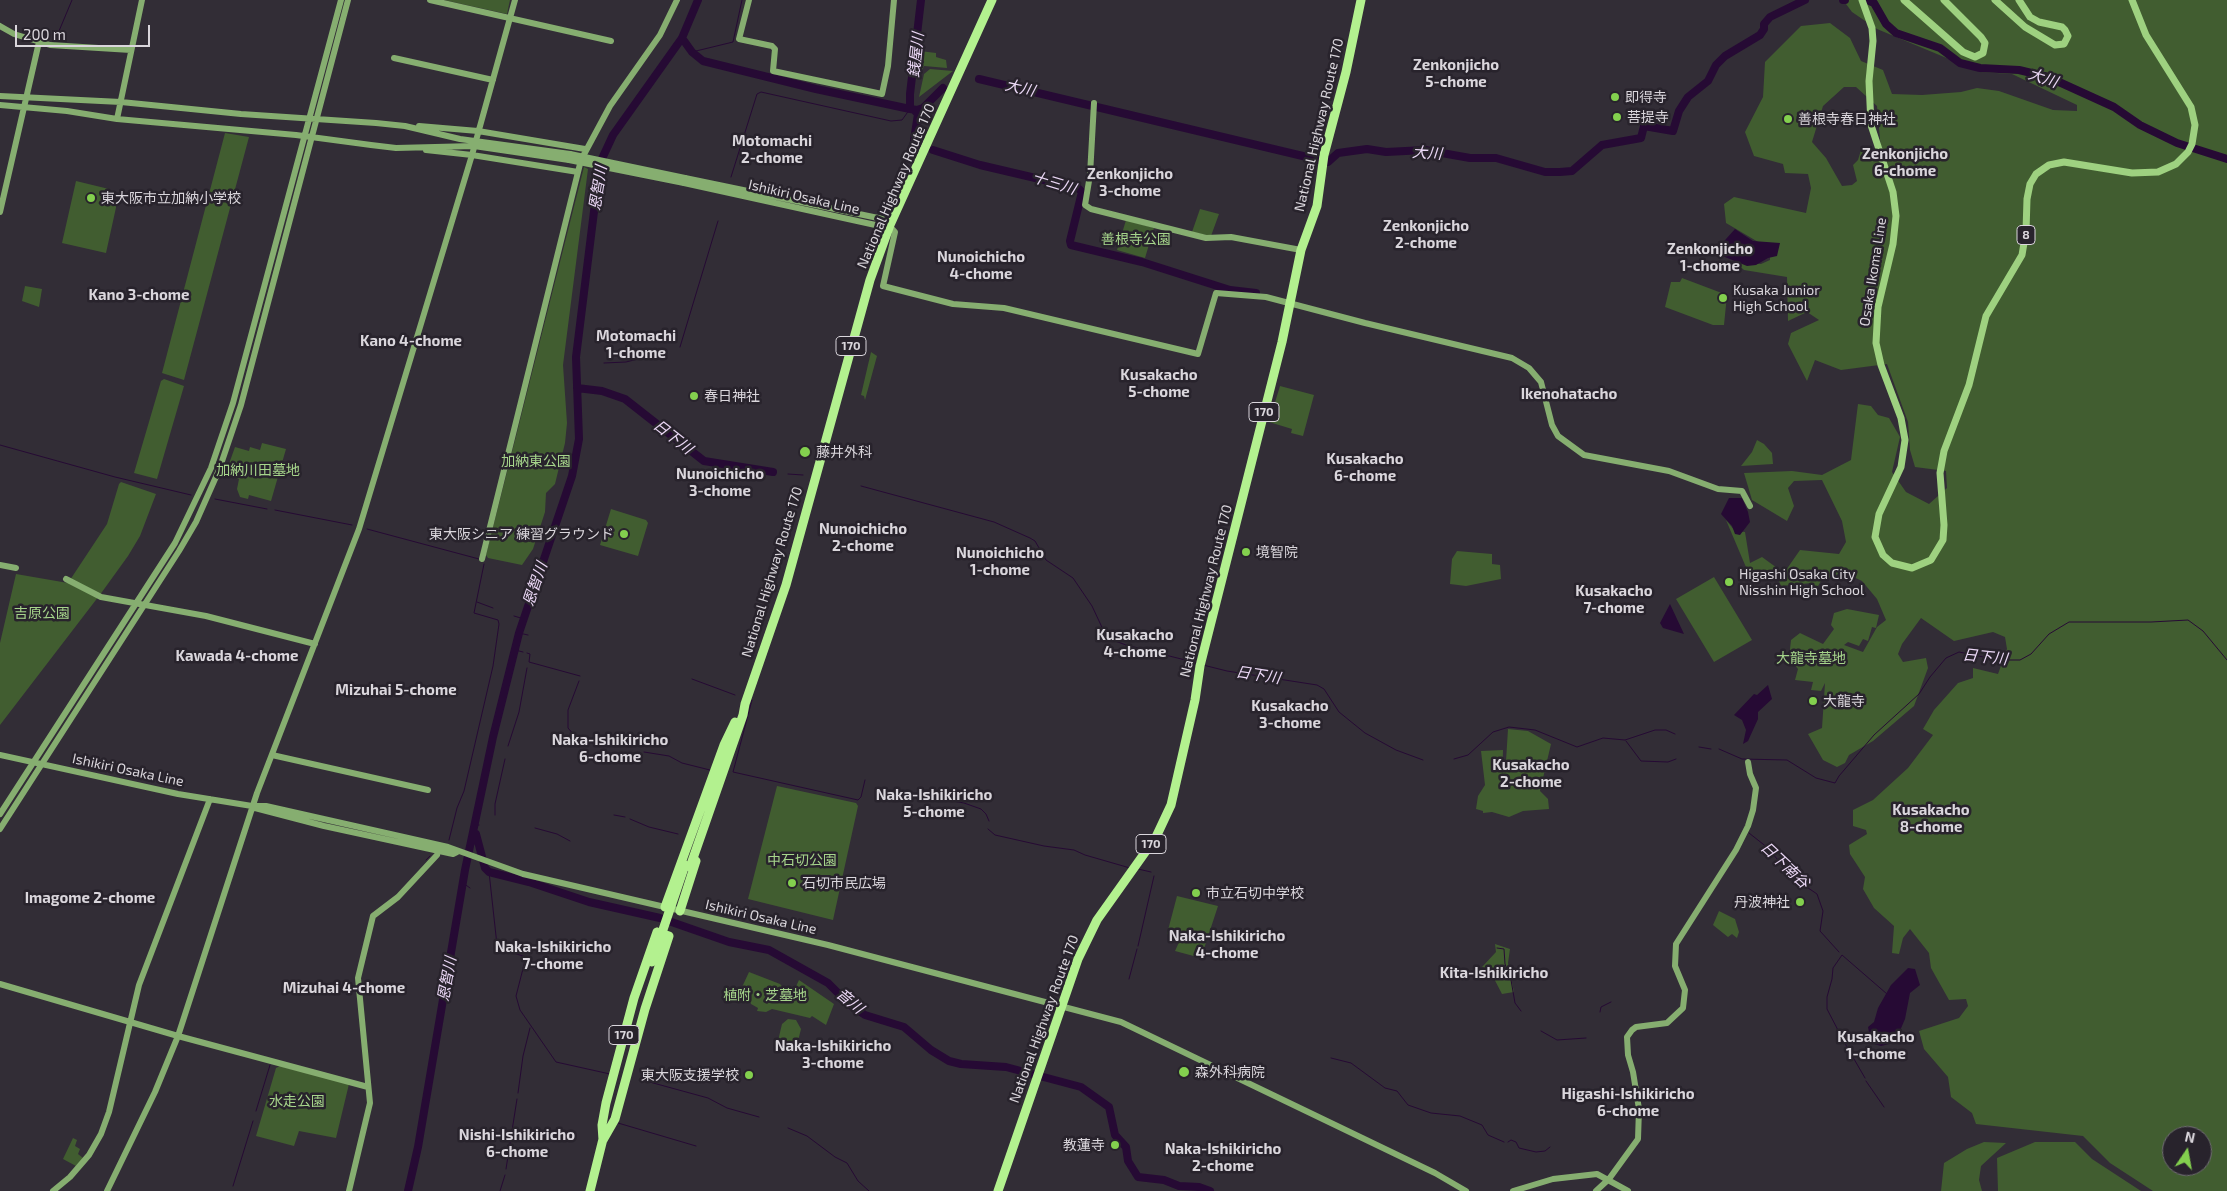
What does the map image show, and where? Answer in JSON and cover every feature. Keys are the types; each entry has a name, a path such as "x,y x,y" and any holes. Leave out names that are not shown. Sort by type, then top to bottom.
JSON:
{"highway":[{"name":"National Highway Route 170","path":"590,1191 608,1121 617,1099 654,962 786,585 862,308 890,225 992,0"},
{"name":"National Highway Route 170","path":"998,1191 1061,1006 1088,937 1156,837 1171,805 1195,700 1200,664 1291,303 1301,250 1317,206 1324,159 1346,72 1361,0"},
{"path":"665,907 724,745 736,726"},
{"path":"680,911 733,753 736,726"},
{"name":"170","path":"656,932 669,936 645,1008 615,1118 603,1140 601,1131 624,1035 656,932"}],"main road":[{"name":"Osaka Ikoma Line","path":"1862,0 1868,13 1873,41 1869,81 1872,125 1893,192 1896,216 1893,244 1878,307 1875,330 1881,365 1904,431 1904,450 1901,466 1876,524 1875,537 1882,555 1892,563 1903,567 1918,566 1931,560 1943,540 1944,525 1940,473 1944,451 1969,385 1986,316 2022,254 2026,237 2027,199 2030,184 2036,174 2049,165 2064,162 2148,174 2167,169 2188,152 2194,134 2193,115 2187,98 2146,35 2132,0"},
{"path":"1904,0 1970,56 1983,53 1985,43 1981,37 1945,1"},
{"path":"1995,0 2025,27 2054,45 2064,44 2068,36 2066,30 2062,27 2039,22 2030,17 2019,0"}],"street":[{"path":"117,119 142,0"},
{"path":"0,829 43,765 196,522 230,441 311,138 312,119 341,0"},
{"path":"0,814 136,604 187,521 222,440 304,136 312,119 348,0"},
{"path":"430,0 611,41"},
{"path":"107,1191 155,1092 178,1036 252,806 359,529 472,155 515,0"},
{"path":"482,559 578,172 586,149 610,106 660,35 677,0"},
{"path":"749,0 739,39 772,46 775,49 773,71 882,94 888,66 894,0"},
{"path":"0,26 14,34 39,42 61,46 131,50"},
{"path":"0,212 39,42"},
{"path":"394,58 492,80"},
{"name":"Ishikiri Osaka Line","path":"0,96 121,102 405,126 475,143 569,157 684,181 864,223 890,225"},
{"path":"1094,103 1090,175 1085,205 1091,209 1206,238 1231,237 1301,250"},
{"name":"Ishikiri Osaka Line","path":"0,105 117,119 304,136 396,148 475,143"},
{"path":"405,126 478,131 586,149"},
{"path":"396,148 472,155 578,172"},
{"path":"890,225 894,232 883,286 953,304 1004,308 1198,354 1216,293 1266,296 1512,358 1529,368 1541,382 1552,425 1558,436 1584,455 1669,471 1718,489 1742,491 1750,506"},
{"path":"0,565 16,568"},
{"path":"66,579 101,597 206,616 315,644"},
{"name":"Ishikiri Osaka Line","path":"0,755 210,799 252,806 266,806 453,851 522,874 833,946 1121,1022 1435,1173 1466,1191"},
{"path":"272,755 428,790"},
{"path":"1596,1191 1608,1179 1638,1139 1639,1109 1633,1072 1628,1055 1627,1038 1636,1027 1667,1023 1683,1008 1685,990 1674,959 1676,944 1736,850 1748,826 1753,810 1756,788 1750,774 1748,762"},
{"path":"53,1191 70,1177 89,1155 101,1134 109,1112 139,985 210,799"},
{"path":"349,1191 370,1108 358,978 373,916 398,896 437,855"},
{"path":"0,984 178,1036 368,1086"},
{"path":"1513,1191 1562,1178 1596,1174 1628,1191"}],"green space":[{"path":"444,0 510,0 507,14"},
{"name":"大龍寺墓地","path":"1843,0 2227,0 2227,1191 2153,1191 2110,1163 2083,1136 1976,1124 1972,1113 1951,1097 1948,1077 1924,1049 1919,1031 1959,1018 1968,1006 1966,999 1949,1000 1931,968 1929,953 1910,929 1903,938 1899,954 1892,953 1894,926 1874,908 1863,889 1865,877 1850,854 1849,845 1867,834 1866,830 1853,826 1853,810 1873,800 1908,768 1933,735 1923,729 1934,710 1958,683 1973,678 1973,668 1998,674 2007,649 2005,637 1993,632 1954,641 1921,618 1902,644 1898,654 1903,662 1926,658 1928,668 1914,706 1873,741 1849,755 1845,763 1837,767 1823,760 1808,734 1822,728 1825,683 1821,691 1811,690 1813,682 1795,680 1798,669 1789,658 1791,640 1800,633 1823,644 1834,629 1831,625 1834,613 1847,609 1879,615 1876,628 1872,627 1868,641 1863,639 1859,646 1848,642 1844,645 1863,652 1877,627 1886,620 1877,599 1862,581 1843,572 1821,581 1815,591 1812,583 1781,586 1777,576 1751,579 1726,520 1735,531 1745,532 1750,563 1762,557 1784,573 1800,550 1839,554 1846,542 1842,521 1822,480 1794,481 1788,488 1794,506 1787,521 1752,500 1744,473 1792,471 1822,475 1851,460 1858,404 1871,406 1878,415 1889,418 1900,437 1892,472 1906,492 1929,504 1947,488 1946,471 1915,467 1910,450 1908,422 1887,364 1841,370 1815,360 1807,381 1788,344 1791,333 1819,320 1807,312 1788,321 1787,277 1744,270 1735,262 1761,264 1770,260 1770,249 1726,223 1724,204 1734,197 1806,213 1811,188 1808,174 1785,173 1783,164 1754,156 1745,132 1763,97 1765,62 1801,26 1830,23 1850,38 1861,61 1883,70 1892,94 1922,95 1961,92 1977,88 1999,91 2053,110 2077,111 2077,105 2012,74 1980,72 1877,29 1852,12","holes":["1844,87 1856,87 1877,106 1881,150 1861,150 1858,160 1853,165 1857,181 1852,185 1842,186 1826,158 1812,142 1823,106"]},
{"path":"920,51 936,53 936,57 946,60 947,68 924,66 922,70 917,69"},
{"path":"930,69 953,71 919,97 924,74"},
{"path":"225,133 249,137 184,380 162,373"},
{"name":"加納東公園","path":"584,167 588,169 563,365 567,423 565,443 555,484 546,493 545,512 533,549 522,565 488,558 486,555"},
{"path":"76,181 109,189 117,203 106,253 62,243"},
{"path":"1200,209 1219,214 1211,236 1192,232"},
{"name":"善根寺公園","path":"1126,220 1154,228 1145,258 1117,250"},
{"path":"1682,278 1727,295 1724,325 1713,325 1665,307 1671,282 1680,282"},
{"path":"25,286 42,289 39,307 22,301"},
{"path":"871,352 877,356 865,400 864,396 861,395"},
{"path":"164,379 184,386 157,479 134,473 161,381"},
{"path":"1280,386 1314,395 1303,436 1291,433 1292,429 1269,422"},
{"path":"1757,440 1764,444 1772,453 1773,464 1741,466 1752,452"},
{"name":"加納川田墓地","path":"262,443 286,449 271,501 249,495 248,499 240,497 237,489 239,479 225,475 235,447 249,451 250,447 260,450"},
{"name":"吉原公園","path":"121,482 156,494 140,536 102,592 0,725 0,643 16,574 68,583 107,524"},
{"name":"東大阪シニア 練習グラウンド","path":"611,509 646,520 648,523 638,556 600,545"},
{"path":"1457,551 1492,554 1492,564 1500,565 1501,579 1466,586 1450,584 1452,559"},
{"path":"1714,577 1752,640 1714,662 1676,599"},
{"path":"1508,729 1528,731 1551,744 1540,791 1548,799 1549,809 1523,811 1509,817 1492,812 1483,813 1483,811 1476,809 1478,796 1485,785 1481,751 1503,750 1502,784"},
{"name":"中石切公園","path":"777,786 856,803 858,806 833,920 748,899"},
{"path":"1177,896 1218,906 1201,958 1175,951 1180,940 1167,934"},
{"path":"1719,911 1735,919 1739,932 1737,938 1732,934 1728,937 1713,925"},
{"path":"1495,944 1510,949 1508,963 1514,992 1502,994 1489,969 1482,967 1496,952"},
{"name":"植附・芝墓地","path":"749,972 780,984 791,997 799,980 834,1004 826,1025 812,1016 810,1018 772,1009 766,1012 757,1011 758,1008 751,1004 750,1001 737,998"},
{"path":"788,1019 796,1020 801,1029 796,1049 788,1052 782,1051 777,1045 782,1024"},
{"name":"水走公園","path":"280,1066 349,1084 336,1138 299,1131 294,1146 256,1136 276,1068"},
{"path":"73,1138 77,1140 75,1146 80,1149 78,1154 83,1158 76,1166 63,1159"},
{"path":"1984,1142 2006,1143 1981,1166 1979,1180 1982,1191 1941,1191 1944,1163 1967,1149"},
{"path":"2035,1142 2075,1142 2092,1159 2141,1191 1998,1191 1997,1158"}],"shaded area":[{"path":"1735,229 1753,241 1780,243 1777,256 1768,258 1756,265 1747,266 1720,255 1717,249"},
{"path":"1729,498 1742,498 1748,512 1750,522 1740,535 1735,534 1732,526 1721,514"},
{"path":"1670,604 1684,634 1663,628 1660,623"},
{"path":"1768,685 1772,699 1758,712 1758,719 1748,741 1743,744 1746,730 1742,720 1734,715 1754,694 1757,695"},
{"path":"1908,968 1915,969 1920,985 1910,993 1905,1019 1896,1040 1893,1043 1881,1046 1871,1043 1868,1027 1874,1022 1878,1008 1891,985"}],"waterway":[{"path":"54,43 72,0"},
{"name":"恩智川","path":"408,1191 418,1147 465,870 493,737 519,633 572,476 579,439 576,357 600,163 613,135 682,38 698,0"},
{"path":"692,52 733,42 742,0"},
{"name":"銭屋川","path":"910,109 910,94 921,0"},
{"name":"大川","path":"979,79 1328,162 1338,153 1367,149 1386,152 1425,150 1470,158 1496,158 1545,172 1572,171 1602,145 1641,138 1644,126 1673,131 1679,111 1688,97 1708,81 1716,65 1725,56 1760,35 1764,29 1764,24 1770,17 1805,0"},
{"name":"大川","path":"1867,0 1874,3 1886,24 1896,33 1940,48 1960,63 1980,68 2019,70 2048,77 2114,107 2140,125 2177,143 2227,159"},
{"name":"大川","path":"682,38 692,52 703,61 816,89 910,109 917,110 923,108 943,88"},
{"path":"731,177 757,94 761,92 891,121 902,120 910,109"},
{"name":"十三川","path":"914,110 918,114 914,140 915,144 920,145"},
{"name":"十三川","path":"933,150 980,165 1078,188 1082,192 1070,241 1071,245 1142,262 1230,290 1256,293"},
{"path":"680,347 718,221"},
{"path":"604,363 626,362 646,357"},
{"name":"日下川","path":"577,388 602,391 625,399 704,461 773,472"},
{"path":"0,445 115,477 191,495"},
{"name":"日下川","path":"788,474 803,475"},
{"name":"日下川","path":"861,486 994,522 1030,538 1035,541 1046,560 1073,578 1092,606 1107,638 1126,645 1197,663"},
{"path":"215,499 267,509"},
{"path":"275,510 352,525"},
{"path":"367,529 479,559"},
{"path":"449,840 457,808 464,791 493,666 499,624 498,620 474,613 484,564"},
{"path":"477,602 493,608"},
{"path":"514,616 524,619"},
{"name":"日下川","path":"1719,749 1742,759 1787,760 1816,778 1835,783 1874,735 1919,694 1946,658 1959,652 1998,660 2020,660 2031,654 2049,634 2069,622 2188,620 2203,631 2227,660"},
{"path":"519,633 528,635"},
{"path":"515,650 523,652"},
{"path":"527,653 530,654 529,662 580,676"},
{"name":"日下川","path":"1203,665 1227,671 1317,685 1324,689 1339,712 1365,733 1396,750 1423,760"},
{"path":"508,746 519,712 527,668"},
{"path":"692,679 735,695"},
{"path":"579,681 568,710 568,728 575,736 608,746"},
{"path":"752,700 733,772 858,800 861,797 865,780"},
{"name":"日下川","path":"1454,759 1468,755 1493,732 1509,727 1535,730 1577,747 1603,738 1625,740 1655,730 1666,730 1675,734"},
{"name":"日下南谷","path":"1626,741 1641,761 1668,762 1676,759"},
{"name":"日下川","path":"1699,747 1711,749"},
{"path":"644,752 669,756 682,763 710,770"},
{"path":"495,815 495,804 505,759"},
{"path":"919,795 964,803 981,809 989,821"},
{"path":"614,815 625,817"},
{"path":"630,819 649,827 678,834"},
{"name":"恩智川","path":"474,825 479,825"},
{"path":"535,828 557,834 570,841"},
{"path":"988,829 995,835 1044,846 1074,850 1130,868"},
{"name":"日下南谷","path":"1749,833 1768,848 1792,877 1817,894 1823,911 1820,931 1839,952"},
{"name":"音川","path":"476,834 485,868 489,872 529,882 589,902 660,918 729,942 769,950 828,983 850,1005 865,1015 904,1027 931,1050 949,1061 961,1064 1006,1067 1081,1087 1109,1107 1115,1135 1126,1147 1128,1161 1138,1177 1164,1180 1179,1186 1199,1187 1210,1191"},
{"path":"426,860 430,856"},
{"path":"1138,869 1151,872"},
{"path":"489,872 497,945 501,949 526,957 516,996 520,1010 556,1062 610,1074"},
{"path":"1138,946 1154,876"},
{"name":"恩智川","path":"463,883 470,888"},
{"path":"1497,948 1504,949 1505,964 1511,980 1515,1003 1521,1011"},
{"path":"1129,979 1137,949"},
{"path":"1840,1034 1827,1009 1827,997 1833,968 1842,955 1887,994"},
{"path":"1600,1012 1601,1007 1611,1002"},
{"path":"518,1093 523,1056 530,1028"},
{"path":"1541,1031 1557,1040 1586,1038"},
{"path":"1843,1040 1865,1078"},
{"path":"1331,1058 1351,1063 1385,1088 1397,1091 1408,1105 1431,1113 1460,1116 1482,1125 1488,1135 1504,1142"},
{"path":"256,1111 270,1065"},
{"path":"646,1081 708,1098 727,1108 759,1117"},
{"path":"1866,1081 1884,1107"},
{"path":"506,1169 517,1099"},
{"path":"233,1186 253,1121"},
{"path":"618,1123 696,1146"},
{"path":"788,1128 807,1136 835,1157 847,1163 858,1181 869,1191"},
{"path":"1508,1142 1511,1140 1516,1142 1519,1148 1536,1152 1545,1151 1550,1147"},
{"path":"500,1191 505,1175"}],"place":[{"name":"即得寺","path":"1615,97"},
{"name":"菩提寺","path":"1617,117"},
{"name":"善根寺春日神社","path":"1788,119"},
{"name":"東大阪市立加納小学校","path":"91,198"},
{"name":"Kusaka Junior High School","path":"1723,298"},
{"name":"春日神社","path":"694,396"},
{"name":"藤井外科","path":"805,452"},
{"name":"東大阪シニア 練習グラウンド","path":"624,534"},
{"name":"境智院","path":"1246,552"},
{"name":"Higashi Osaka City Nisshin High School","path":"1729,582"},
{"name":"大龍寺","path":"1813,701"},
{"name":"石切市民広場","path":"792,883"},
{"name":"市立石切中学校","path":"1196,893"},
{"name":"丹波神社","path":"1800,902"},
{"name":"森外科病院","path":"1184,1072"},
{"name":"東大阪支援学校","path":"749,1075"},
{"name":"教蓮寺","path":"1115,1145"}],"district":[{"name":"Zenkonjicho 5-chome","path":"1456,74"},
{"name":"Motomachi 2-chome","path":"772,150"},
{"name":"Zenkonjicho 6-chome","path":"1905,162"},
{"name":"Zenkonjicho 3-chome","path":"1130,182"},
{"name":"Zenkonjicho 2-chome","path":"1426,234"},
{"name":"Zenkonjicho 1-chome","path":"1710,258"},
{"name":"Nunoichicho 4-chome","path":"981,266"},
{"name":"Kano 3-chome","path":"139,295"},
{"name":"Kano 4-chome","path":"411,341"},
{"name":"Motomachi 1-chome","path":"636,344"},
{"name":"Kusakacho 5-chome","path":"1159,384"},
{"name":"Ikenohatacho","path":"1569,394"},
{"name":"Kusakacho 6-chome","path":"1365,468"},
{"name":"Nunoichicho 3-chome","path":"720,482"},
{"name":"Nunoichicho 2-chome","path":"863,538"},
{"name":"Nunoichicho 1-chome","path":"1000,562"},
{"name":"Kusakacho 7-chome","path":"1614,600"},
{"name":"Kusakacho 4-chome","path":"1135,644"},
{"name":"Kawada 4-chome","path":"237,656"},
{"name":"Mizuhai 5-chome","path":"396,690"},
{"name":"Kusakacho 3-chome","path":"1290,714"},
{"name":"Naka-Ishikiricho 6-chome","path":"610,748"},
{"name":"Kusakacho 2-chome","path":"1531,774"},
{"name":"Naka-Ishikiricho 5-chome","path":"934,804"},
{"name":"Kusakacho 8-chome","path":"1931,818"},
{"name":"Imagome 2-chome","path":"90,898"},
{"name":"Naka-Ishikiricho 4-chome","path":"1227,944"},
{"name":"Naka-Ishikiricho 7-chome","path":"553,956"},
{"name":"Kita-Ishikiricho","path":"1494,973"},
{"name":"Mizuhai 4-chome","path":"344,988"},
{"name":"Kusakacho 1-chome","path":"1876,1046"},
{"name":"Naka-Ishikiricho 3-chome","path":"833,1054"},
{"name":"Higashi-Ishikiricho 6-chome","path":"1628,1102"},
{"name":"Nishi-Ishikiricho 6-chome","path":"517,1144"},
{"name":"Naka-Ishikiricho 2-chome","path":"1223,1158"}]}
